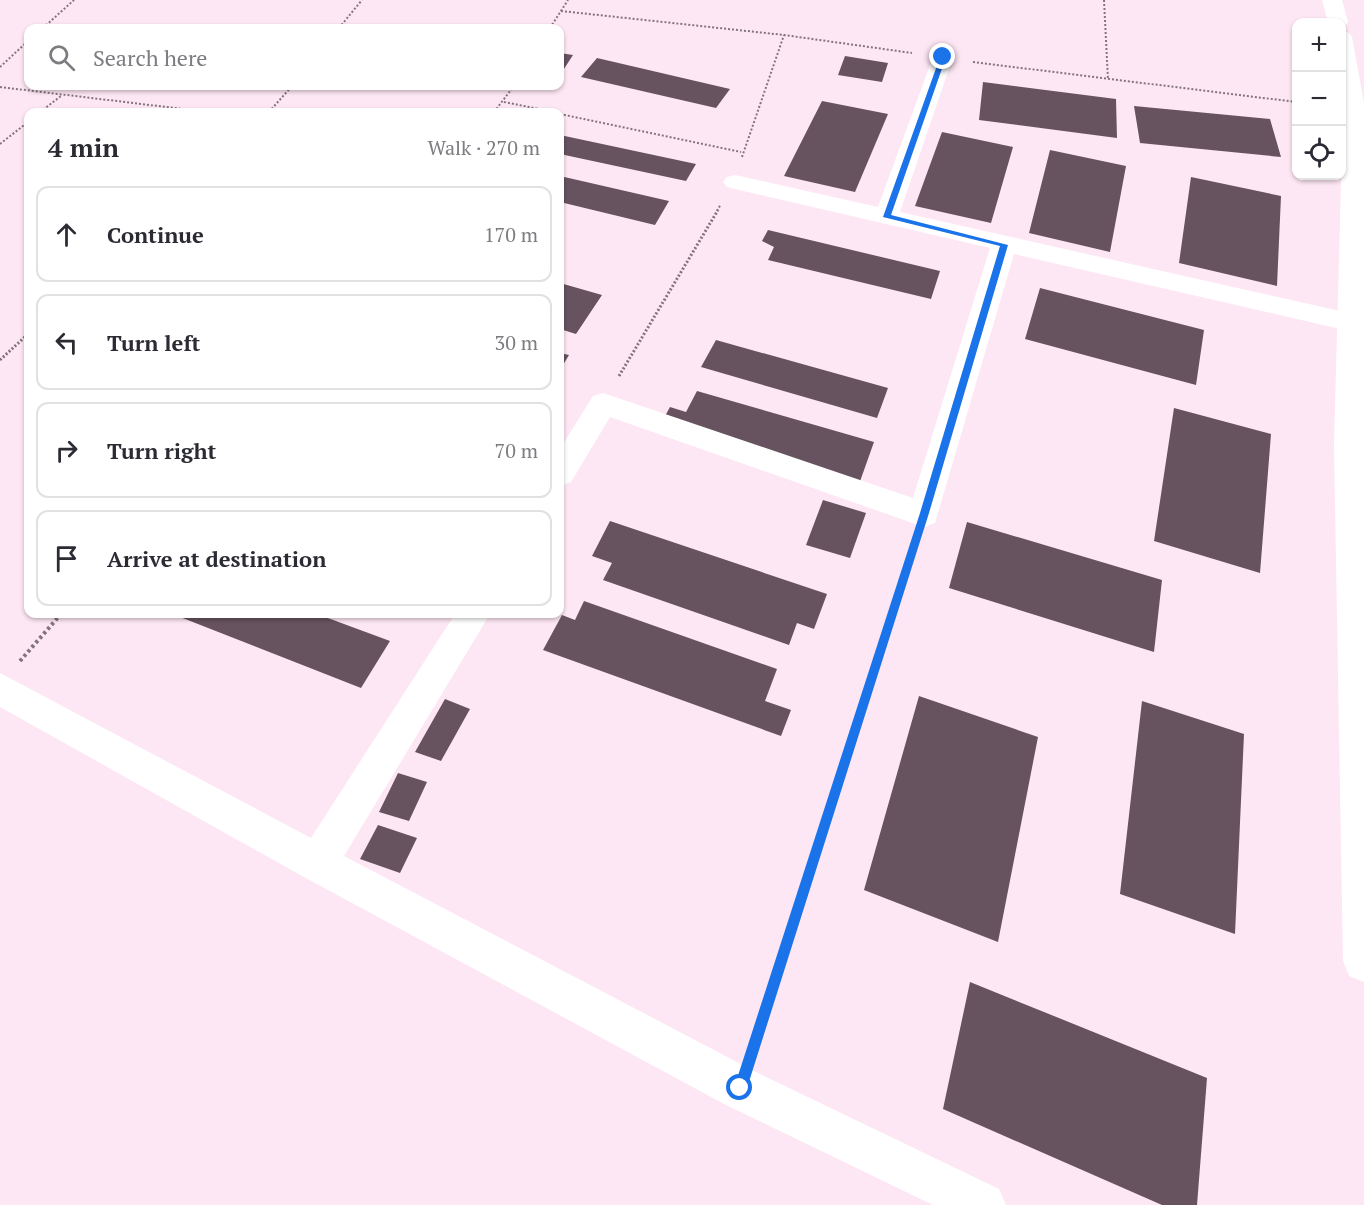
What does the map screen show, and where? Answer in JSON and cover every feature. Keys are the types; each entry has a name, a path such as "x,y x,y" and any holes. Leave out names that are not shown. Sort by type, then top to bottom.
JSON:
{"street":[{"path":"1332,0 1337,18"},
{"path":"886,217 943,57"},
{"path":"1346,64 1354,108 1349,322 1357,447 1364,961"},
{"path":"735,182 1349,322"},
{"path":"564,467 603,404 924,513 1004,245"},
{"path":"318,863 471,618"},
{"path":"8,678 318,863 740,1088 982,1205"}],"path":[{"path":"47,24 74,0"},
{"path":"342,24 362,0"},
{"path":"553,24 568,0"},
{"path":"1104,0 1108,80"},
{"path":"603,404 735,182 742,153 784,36"},
{"path":"0,67 24,45"},
{"path":"0,87 174,108"},
{"path":"273,108 288,90"},
{"path":"498,108 512,90"},
{"path":"45,108 62,95"},
{"path":"504,102 534,108"},
{"path":"564,115 742,153"},
{"path":"0,144 24,125"},
{"path":"0,360 24,338"},
{"path":"740,1088 924,513"},
{"path":"8,678 58,618"}],"building":[{"path":"564,54 573,55 564,69"},
{"path":"845,56 888,63 882,82 838,75"},
{"path":"597,58 730,89 716,108 581,77"},
{"path":"983,82 1116,99 1117,138 979,120"},
{"path":"822,101 888,114 855,192 784,176"},
{"path":"1134,106 1270,119 1281,157 1140,143"},
{"path":"942,132 1013,147 991,223 915,206"},
{"path":"564,136 696,164 686,181 564,155"},
{"path":"1050,150 1126,166 1110,252 1029,233"},
{"path":"564,177 669,201 655,225 564,203"},
{"path":"1191,177 1281,196 1277,286 1179,263"},
{"path":"768,230 940,271 931,299 768,260 774,247 762,241"},
{"path":"564,284 602,295 576,334 564,330"},
{"path":"1040,288 1204,330 1196,385 1025,339"},
{"path":"716,340 888,388 877,418 701,367"},
{"path":"564,354 569,355 564,363"},
{"path":"697,391 874,442 858,487 659,427 670,407 686,412"},
{"path":"1174,408 1271,434 1260,573 1154,541"},
{"path":"823,500 866,513 850,558 806,545"},
{"path":"610,521 827,594 814,629 797,623 789,645 603,580 612,563 592,556"},
{"path":"967,522 1162,580 1154,652 949,588"},
{"path":"584,601 777,669 765,701 791,710 781,736 543,650 560,618 564,618 564,616 575,620"},
{"path":"183,618 328,618 390,641 361,688"},
{"path":"919,696 1038,737 998,942 864,890"},
{"path":"445,699 470,709 441,761 415,752"},
{"path":"1142,701 1244,734 1235,934 1120,894"},
{"path":"398,773 427,782 409,821 379,812"},
{"path":"378,825 417,838 400,873 360,859"},
{"path":"970,982 1207,1078 1197,1205 1162,1205 943,1109"}],"route":[{"path":"740,1088 924,513 1004,245 886,217 943,57"}]}
